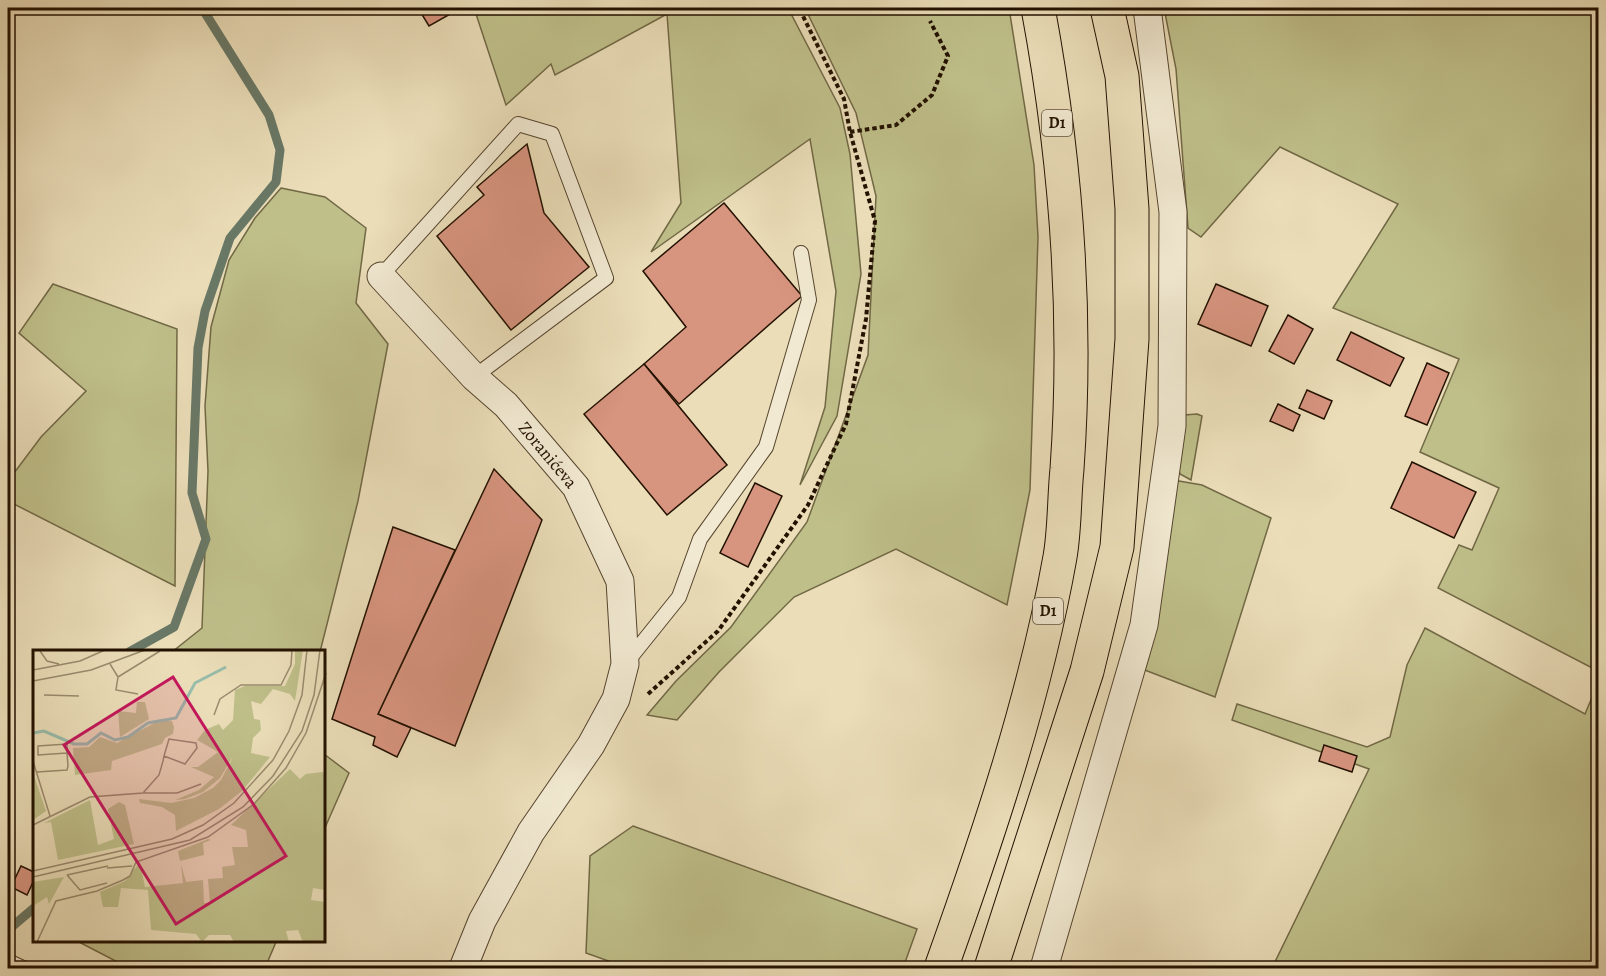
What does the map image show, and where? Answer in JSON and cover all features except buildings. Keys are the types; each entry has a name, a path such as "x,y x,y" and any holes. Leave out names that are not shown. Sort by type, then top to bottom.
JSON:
{"highway":[{"name":"D1","path":"941,969 977,867 1037,664 1060,554 1071,408 1068,239 1056,118 1038,8"},
{"path":"992,969 1087,670 1117,548 1132,339 1132,208 1122,76 1107,8"}],"street":[{"path":"1044,969 1144,625 1172,426 1173,212 1147,8"},
{"name":"Zoranićeva","path":"381,276 474,377 506,405 576,487 620,581 625,664 616,699 591,745 531,832 482,921 463,969"}],"lane":[{"path":"381,276 518,124 552,134 606,278 474,377"},
{"path":"625,664 679,597 700,538 766,447 809,300 801,253"},
{"path":"8,961 23,969"}],"path":[{"path":"850,132 896,126 932,95 948,56 930,21"}],"green space":[{"path":"482,8 788,8 840,108 850,154 861,274 837,416 800,485 825,407 836,291 810,139 651,252 681,203 667,14 555,75 551,64 506,105 475,11"},
{"path":"805,8 1009,8 1034,165 1038,237 1030,490 1007,605 896,549 794,597 719,672 677,720 647,715 676,681 731,627 807,522 868,355 876,196 856,113"},
{"path":"1164,8 1598,8 1598,671 1438,588 1459,545 1472,550 1499,488 1420,452 1459,359 1333,308 1398,204 1280,147 1201,237 1188,228 1176,69"},
{"path":"281,188 325,197 366,228 356,303 388,344 358,501 321,650 174,650 202,628 208,471 205,406 211,327 229,260 255,218"},
{"path":"53,284 177,329 175,586 8,501 8,481 41,437 86,391 19,333"},
{"path":"1184,415 1202,416 1191,480 1180,474 1178,467"},
{"path":"1179,481 1202,485 1271,518 1215,697 1142,669 1173,483"},
{"path":"1425,628 1585,714 1598,683 1598,968 1272,968 1369,769 1232,720 1237,704 1367,747 1390,737 1407,665"},
{"path":"326,756 349,773 326,825"},
{"path":"633,826 917,929 903,968 628,968 586,953 590,856"},
{"path":"81,943 276,943 265,968 129,968"}],"waterway":[{"path":"133,650 174,627 206,539 192,493 198,348 205,311 230,238 276,182 280,150 269,115 202,8"},
{"path":"8,930 33,909"}]}
